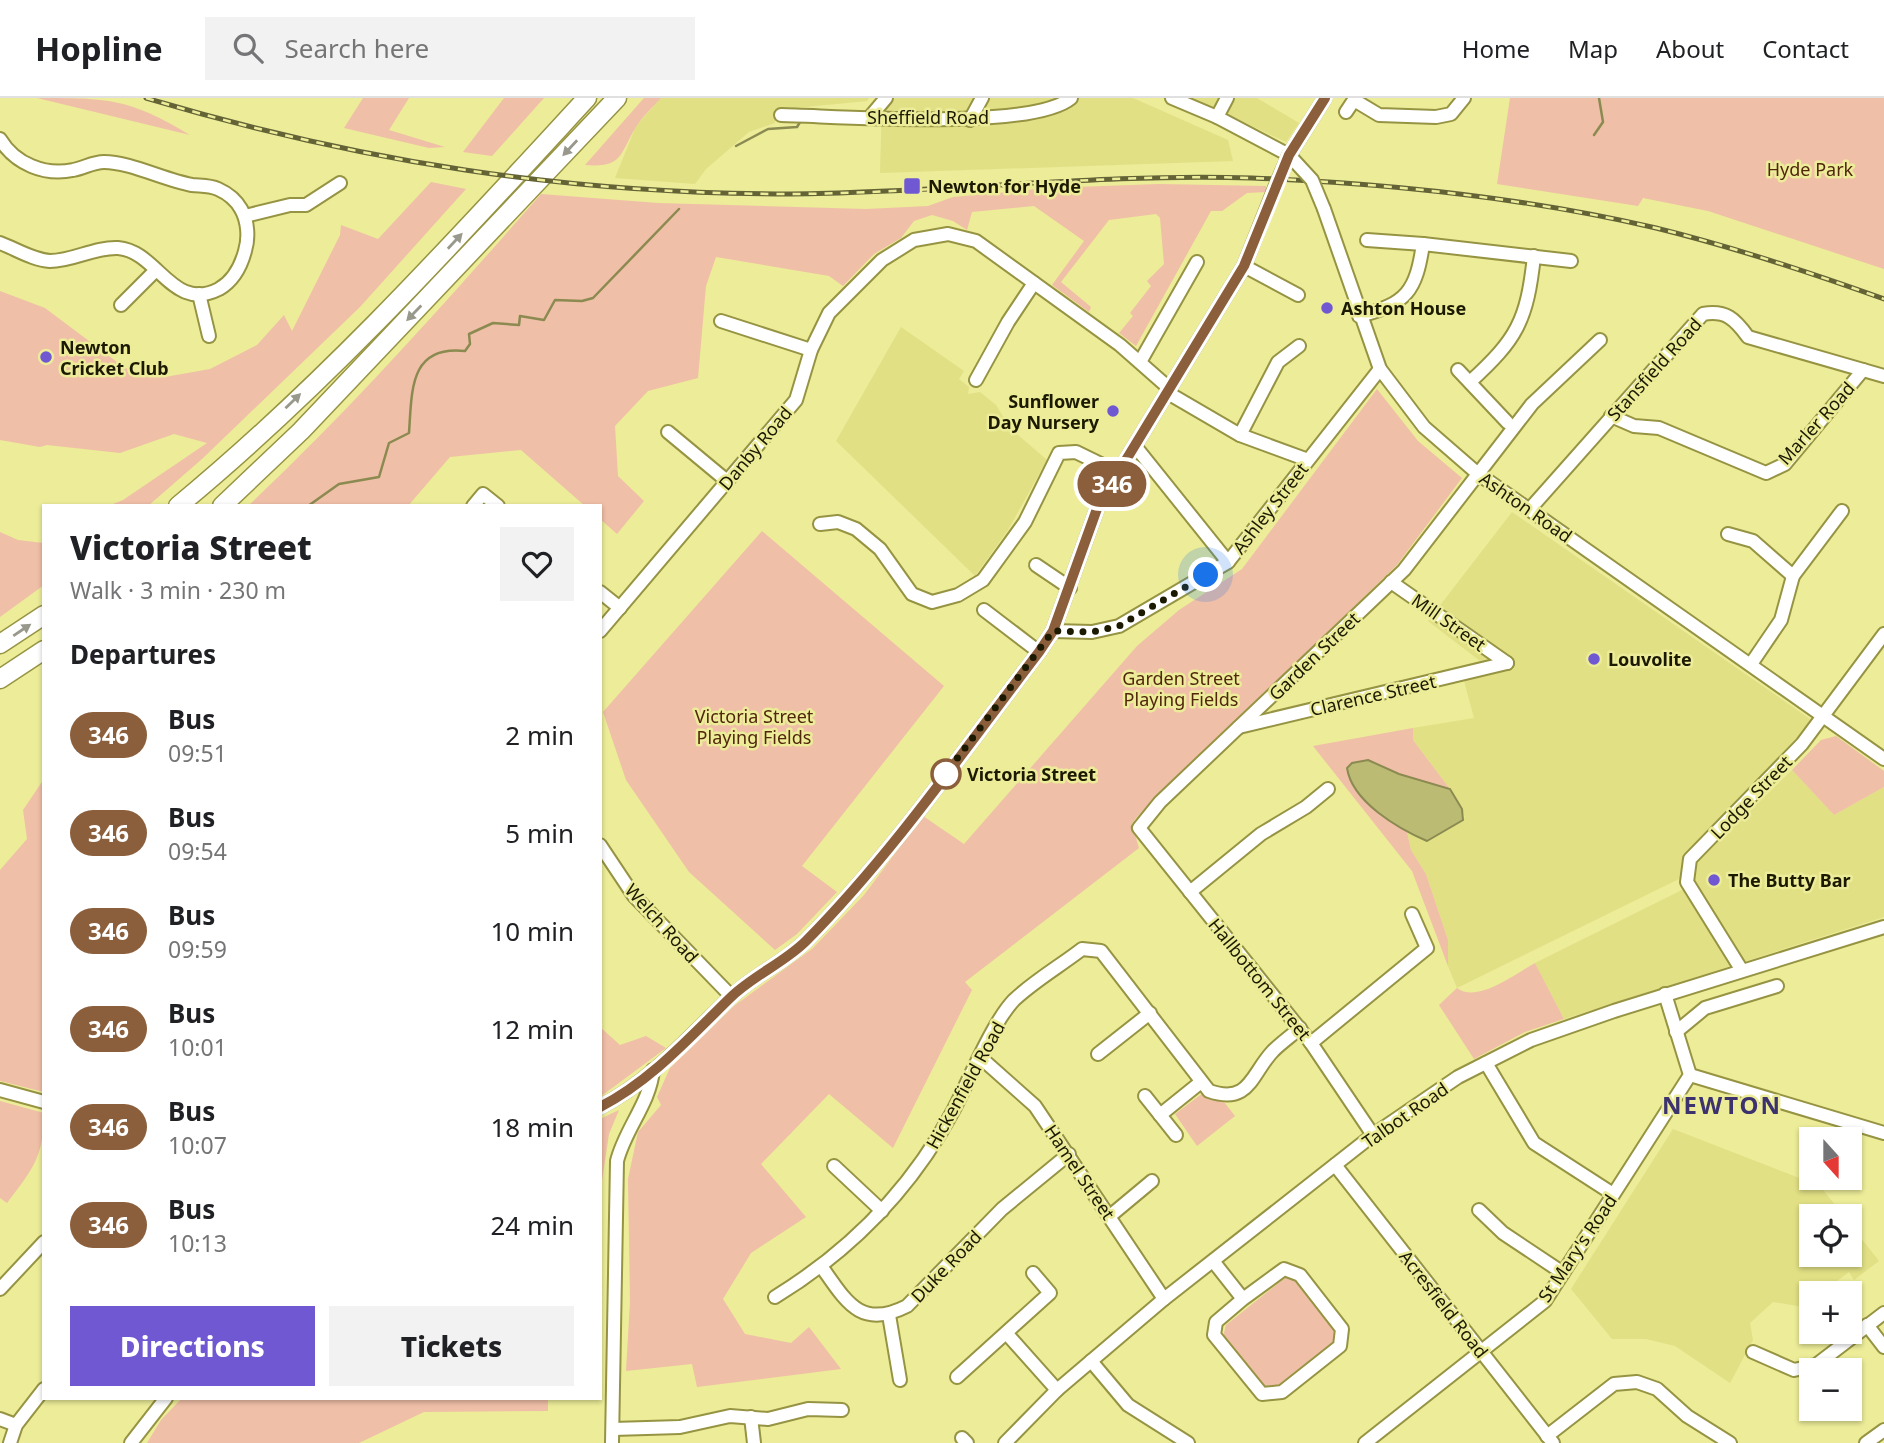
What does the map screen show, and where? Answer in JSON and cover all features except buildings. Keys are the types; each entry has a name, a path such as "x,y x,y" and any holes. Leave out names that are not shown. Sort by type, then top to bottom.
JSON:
{"highway":[{"path":"180,504 244,449 442,255 587,98"},
{"path":"226,502 328,402 617,98"},
{"path":"0,644 42,616"},
{"path":"0,679 42,651"}],"street":[{"path":"870,117 886,98"},
{"path":"970,120 982,98"},
{"name":"Sheffield Road","path":"781,115 970,120 1023,114 1063,104 1071,98"},
{"path":"1172,98 1217,117 1289,155"},
{"path":"1217,117 1227,98"},
{"path":"602,1106 653,1070 693,1037 732,996 803,944 865,879 1039,652 1053,631 1098,506 1244,266 1289,155 1325,98"},
{"path":"1346,112 1355,99 1379,115 1436,117 1451,114 1464,98"},
{"path":"0,139 21,161 45,170 71,170 107,162 179,182 212,186 232,198 245,216 247,241 241,265 222,287 199,294 176,289 143,258 120,248 90,251 52,261 38,259 0,243"},
{"name":"Ashton Road","path":"1289,155 1312,180 1380,369 1424,427 1478,474 1884,759"},
{"path":"245,216 290,205 306,205 340,183"},
{"name":"Danby Road","path":"602,629 796,400 811,350 829,313 882,260 914,240 948,234 976,241 1140,362 1169,391 1240,435 1308,460"},
{"path":"1367,240 1571,261"},
{"path":"1359,316 1387,309 1404,298 1418,276 1423,244"},
{"path":"1469,382 1516,334 1530,298 1534,257"},
{"path":"1140,362 1197,262"},
{"path":"1244,266 1297,295"},
{"path":"121,305 156,270"},
{"path":"976,380 1008,322 1034,283"},
{"path":"199,294 209,336"},
{"name":"Stansfield Road","path":"1529,510 1703,314 1719,312 1736,320 1748,337 1884,376"},
{"path":"721,321 811,350"},
{"name":"Garden Street","path":"1139,828 1160,803 1391,582 1532,404 1600,340"},
{"path":"1240,435 1278,362 1299,346"},
{"name":"Ashley Street","path":"1053,631 1092,632 1119,626 1228,562 1380,369"},
{"path":"1458,370 1508,423"},
{"name":"Marler Road","path":"1611,415 1634,426 1659,428 1766,473 1785,464 1863,370"},
{"path":"668,432 727,481"},
{"path":"1135,446 1228,562"},
{"path":"820,524 838,522 856,529 880,549 912,594 932,602 958,595 983,580 1026,522 1059,453 1076,452 1119,473"},
{"path":"475,504 483,494 496,504"},
{"path":"1751,664 1781,620 1793,576 1842,511"},
{"path":"1728,534 1753,541 1793,576"},
{"path":"1036,565 1070,587"},
{"name":"Mill Street","path":"1391,582 1507,663"},
{"path":"602,594 620,608"},
{"path":"984,610 1039,652"},
{"name":"Lodge Street","path":"1741,970 1687,882 1690,859 1802,744 1884,634"},
{"name":"Clarence Street","path":"1239,727 1507,663"},
{"path":"1190,892 1261,834 1306,807 1328,789"},
{"name":"Hallbottom Street","path":"1139,828 1311,1042 1373,1135"},
{"name":"Welch Road","path":"602,848 634,896 732,996"},
{"path":"1311,1042 1427,948 1412,914"},
{"name":"Talbot Road","path":"1005,1443 1057,1390 1164,1299 1373,1135 1458,1077 1531,1040 1665,994 1884,927"},
{"name":"Hickenfield Road","path":"775,1297 821,1266 897,1197 941,1134 993,1031 1014,1001 1082,949 1101,951 1201,1082"},
{"path":"1676,1032 1705,1008 1777,986"},
{"path":"1665,994 1690,1075 1884,1133"},
{"path":"1098,1054 1150,1013"},
{"path":"1160,1115 1201,1082 1209,1091 1222,1096 1239,1093 1250,1083 1273,1051 1300,1028"},
{"name":"Hamel Street","path":"981,1058 1035,1106 1164,1299"},
{"path":"1486,1063 1534,1143 1614,1194"},
{"path":"612,1443 617,1161 623,1137 648,1093 653,1070"},
{"name":"St Mary's Road","path":"1364,1443 1545,1301 1690,1075"},
{"path":"0,1090 42,1100"},
{"path":"1145,1096 1176,1135"},
{"name":"Duke Road","path":"889,1315 907,1306 1002,1209 1069,1154"},
{"name":"Acresfield Road","path":"1335,1165 1550,1439"},
{"path":"834,1166 882,1211"},
{"path":"1110,1216 1152,1181"},
{"path":"1479,1210 1503,1233 1563,1273"},
{"path":"0,1289 42,1244"},
{"path":"1213,1261 1243,1299"},
{"path":"821,1266 849,1305 868,1315 889,1315 900,1380"},
{"path":"1284,1269 1300,1275 1342,1329 1340,1346 1282,1392 1262,1394 1214,1335 1216,1322 1243,1299 1284,1269"},
{"path":"957,1377 1049,1293 1032,1273"},
{"path":"1753,1352 1794,1370 1816,1365 1884,1313"},
{"path":"1867,1325 1884,1347"},
{"path":"1007,1334 1057,1390"},
{"path":"1091,1361 1128,1405 1188,1443"},
{"path":"1550,1439 1614,1384 1637,1382 1657,1389 1687,1416 1730,1443"},
{"path":"10,1443 16,1425 42,1392"},
{"path":"131,1443 164,1400"},
{"path":"613,1429 680,1427 730,1416 768,1419 808,1409 842,1410"},
{"path":"751,1417 754,1443"},
{"path":"0,1419 16,1425"},
{"path":"1866,1443 1884,1430"},
{"path":"1015,1433 1024,1443"}],"shaded area":[{"path":"661,98 869,98 867,101 775,110 775,123 749,132 706,169 695,184 615,178 636,126"},
{"path":"889,98 1133,98 1228,140 1233,161 880,173 882,105"},
{"path":"1193,98 1257,98 1299,123 1286,142"},
{"path":"901,327 964,371 959,379 969,387 968,394 980,392 996,405 1010,428 1047,460 1008,530 975,576 836,441"},
{"path":"1512,512 1813,721 1693,847 1685,860 1681,878 1457,988 1448,966 1448,940 1426,874 1411,850 1407,832 1427,841 1465,817 1450,789 1413,740 1413,728 1474,718 1460,666 1480,661 1428,621"},
{"path":"1368,760 1399,774 1450,789 1462,809 1463,820 1427,841 1391,822 1367,803 1351,780 1347,768 1352,763"},
{"path":"1792,770 1834,815 1884,787 1884,917 1564,1019 1535,963 1694,884 1695,864"},
{"path":"1673,1129 1799,1178 1799,1190 1823,1190 1834,1204 1799,1204 1799,1267 1862,1267 1862,1239 1879,1261 1854,1280 1849,1272 1837,1281 1799,1281 1799,1306 1773,1302 1750,1323 1753,1340 1730,1383 1675,1346 1646,1339 1612,1339 1571,1289"}],"green space":[{"path":"37,98 117,103 150,114 190,135"},
{"path":"363,98 409,98 389,130 445,147 429,148 344,128"},
{"path":"504,98 544,98 492,156 463,152"},
{"path":"644,98 661,98 638,123 618,158 607,164 585,165"},
{"name":"Hyde Park","path":"1510,98 1884,98 1884,269 1708,211 1643,198 1638,206 1497,184"},
{"path":"431,182 466,189 360,307 202,459 150,504 113,504 207,443 174,434 120,453 47,445 40,447 0,440 0,291 45,308 125,368 165,377 210,369 257,345 284,315 292,331 340,235 341,225 378,239"},
{"path":"1159,184 1266,186 1266,192 1247,193 1222,211 1211,211 1136,346 1119,333 1133,316 1130,313 1151,286 1147,281 1164,264 1160,218 1156,214 1109,220 1061,282 1091,307 1089,312 1052,285 1084,241 1034,206 972,212 967,230 953,221 932,215 914,221 901,238 874,254 843,286 829,276 716,257 706,286 698,378 648,391 615,426 618,476 644,501 617,534 602,521 602,504 583,504 521,450 450,457 410,504 250,504 362,392 541,194 658,203 866,209 928,206 953,197 1049,188"},
{"name":"Garden Street Playing Fields","path":"1377,389 1418,441 1462,478 1397,565 1136,818 1132,824 1139,848 965,982 972,990 893,1148 829,1094 761,1164 806,1217 751,1253 723,1299 745,1334 791,1343 809,1327 841,1369 697,1387 692,1364 626,1371 630,1302 628,1179 638,1132 661,1105 657,1097 670,1068 734,1006 812,949 864,895 923,816 964,844 1137,646 1179,610 1242,569"},
{"name":"Victoria Street Playing Fields","path":"762,531 944,686 802,866 837,892 797,934 775,950 689,872 626,780 603,712"},
{"path":"0,532 18,540 42,543 42,586 0,617"},
{"path":"1413,728 1413,740 1450,789 1399,774 1368,760 1349,777 1353,786 1371,804 1407,832 1411,850 1426,874 1448,940 1448,966 1412,871 1313,746"},
{"path":"1836,736 1884,771 1884,787 1834,815 1792,770 1821,740"},
{"path":"42,782 42,1092 0,1081 0,870 27,839 23,810"},
{"path":"1535,963 1564,1019 1525,1032 1474,1059 1439,1005 1457,988 1465,992 1485,990"},
{"path":"602,1029 620,1045 646,1036 666,1048 602,1096"},
{"path":"1203,1093 1224,1102 1235,1116 1197,1146 1175,1114"},
{"path":"0,1101 42,1112 42,1141 35,1162 7,1203 0,1198"},
{"path":"619,1110 609,1134 602,1181 602,1118"},
{"path":"1285,1278 1296,1278 1338,1331 1336,1342 1281,1385 1263,1387 1223,1337 1226,1325"},
{"path":"180,1400 548,1400 548,1411 424,1412 359,1443 147,1443 161,1420"}],"waterway":[{"path":"1594,135 1603,122 1599,98"},
{"path":"736,146 768,129 797,127 802,119"},
{"path":"311,504 339,484 379,477 389,443 409,433 413,387 423,363 433,355 447,351 465,351 470,344 469,334 493,323 519,325 520,316 544,320 555,300 582,301 593,298 679,209"}],"railway":[{"path":"146,98 306,140 386,156 465,170 626,188 791,194 849,193 1194,177 1302,180 1404,188 1557,208 1656,228 1771,260 1884,299"}],"bus line":[{"name":"346","path":"602,1106 653,1070 693,1037 732,996 803,944 865,879 1039,652 1053,631 1098,506 1244,266 1289,155 1325,98"}],"place":[{"name":"Newton for Hyde","path":"912,186"},
{"name":"Ashton House","path":"1327,308"},
{"name":"Newton Cricket Club","path":"46,357"},
{"name":"Sunflower Day Nursery","path":"1113,411"},
{"name":"Louvolite","path":"1594,659"},
{"name":"Victoria Street","path":"946,774"},
{"name":"The Butty Bar","path":"1714,880"}],"district":[{"name":"NEWTON","path":"1722,1104"}],"route":[{"path":"946,774 944,776 1053,631 1092,632 1119,626 1206,575"}]}
